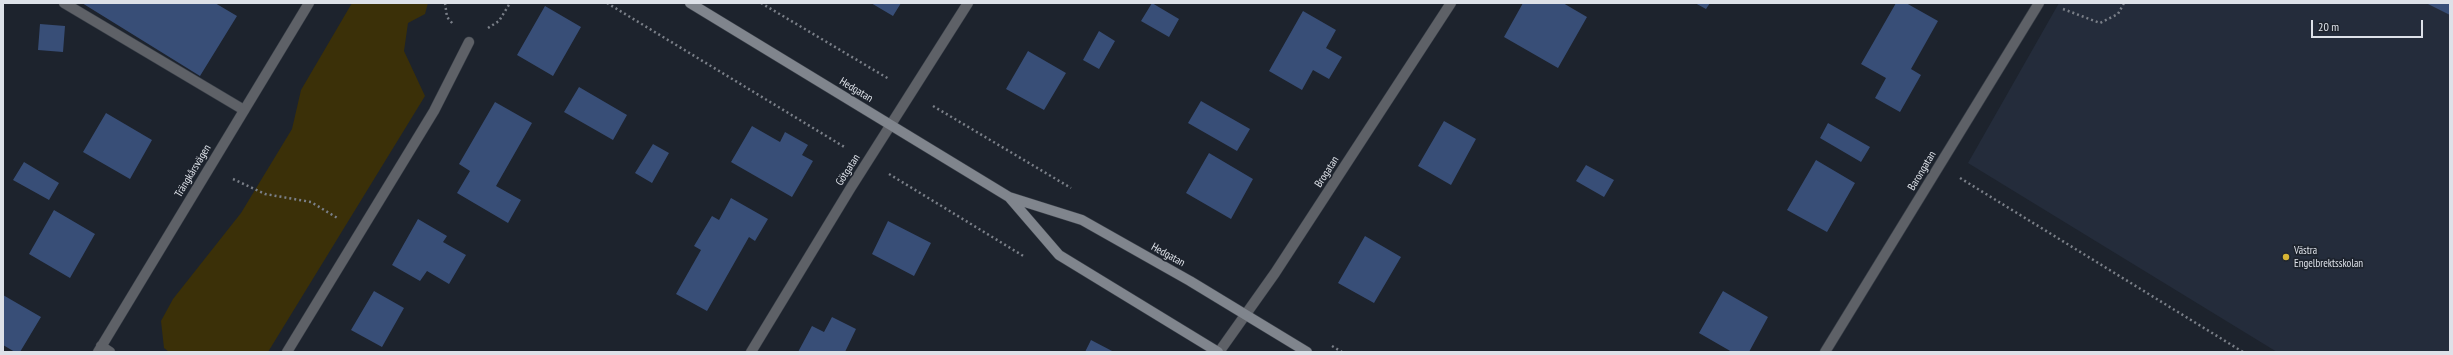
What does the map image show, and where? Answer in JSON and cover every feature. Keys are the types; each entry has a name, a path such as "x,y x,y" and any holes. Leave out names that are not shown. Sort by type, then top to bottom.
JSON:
{"main road":[{"name":"Hedgatan","path":"690,3 1009,197 1082,220 1246,314 1307,352"},
{"name":"Hedgatan","path":"1009,197 1059,255 1218,352"}],"street":[{"path":"64,3 244,110"},
{"name":"Trängkårsvägen","path":"103,350 209,167 309,3"},
{"name":"Götgatan","path":"752,352 868,161 968,3"},
{"name":"Brogatan","path":"1218,352 1246,314 1451,3"},
{"name":"Barongatan","path":"1825,352 2039,3"},
{"path":"287,352 434,111 469,42"}],"path":[{"path":"469,42 499,21 510,3"},
{"path":"607,3 868,161"},
{"path":"761,3 894,82"},
{"path":"2059,6 2100,23 2118,14 2124,3"},
{"path":"1939,166 2243,352"},
{"path":"209,167 266,194 311,202 361,231"}],"shaded area":[{"path":"352,3 428,3 425,14 408,23 404,51 425,96 268,352 169,352 164,348 161,321 173,299 241,213 292,129 301,90"},
{"name":"Västra Engelbrektsskolan","path":"2059,3 2450,3 2450,352 2277,352 1968,163"}],"building":[{"path":"82,3 215,3 237,16 200,76"},
{"path":"871,3 901,3 893,16"},
{"path":"1152,3 1179,19 1169,37 1141,21"},
{"path":"1523,3 1563,3 1587,17 1558,68 1504,37"},
{"path":"1695,3 1710,3 1706,9"},
{"path":"1896,3 1906,3 1938,21 1911,69 1921,75 1900,112 1875,98 1886,78 1861,64"},
{"path":"2426,3 2450,3 2450,15"},
{"path":"545,6 581,27 553,76 517,55"},
{"path":"1303,11 1336,30 1326,48 1342,57 1329,79 1313,70 1302,90 1269,71"},
{"path":"40,24 65,26 63,52 38,50"},
{"path":"1099,31 1115,41 1099,69 1083,60"},
{"path":"1028,51 1066,73 1044,110 1006,89"},
{"path":"579,87 627,115 613,140 564,112"},
{"path":"1201,101 1250,129 1237,151 1188,123"},
{"path":"495,102 532,123 496,186 521,200 508,223 457,193 470,171 459,164"},
{"path":"106,113 152,140 130,179 83,152"},
{"path":"1444,121 1476,139 1451,185 1418,166"},
{"path":"1828,123 1870,147 1861,162 1820,138"},
{"path":"752,126 780,142 785,132 808,145 802,155 813,161 792,197 731,162"},
{"path":"653,144 669,153 652,183 635,173"},
{"path":"1209,153 1253,179 1231,219 1186,193"},
{"path":"1816,160 1855,183 1827,232 1787,210"},
{"path":"24,162 59,183 49,200 13,180"},
{"path":"1586,165 1614,180 1604,197 1576,181"},
{"path":"731,198 768,219 755,241 749,237 707,311 676,294 701,250 694,246 712,216 719,220"},
{"path":"54,210 95,234 70,278 29,254"},
{"path":"418,219 447,236 443,242 466,255 449,284 427,271 420,281 392,265"},
{"path":"888,221 931,243 914,276 872,254"},
{"path":"1365,236 1401,257 1374,303 1338,283"},
{"path":"374,291 404,308 382,347 351,330"},
{"path":"1723,291 1768,317 1749,352 1732,352 1699,333"},
{"path":"3,295 41,317 20,352 15,352 3,345"},
{"path":"832,317 856,329 845,352 798,352 812,326 824,332"},
{"path":"1091,340 1114,352 1085,352"}],"place":[{"name":"Västra Engelbrektsskolan","path":"2286,257"}]}
